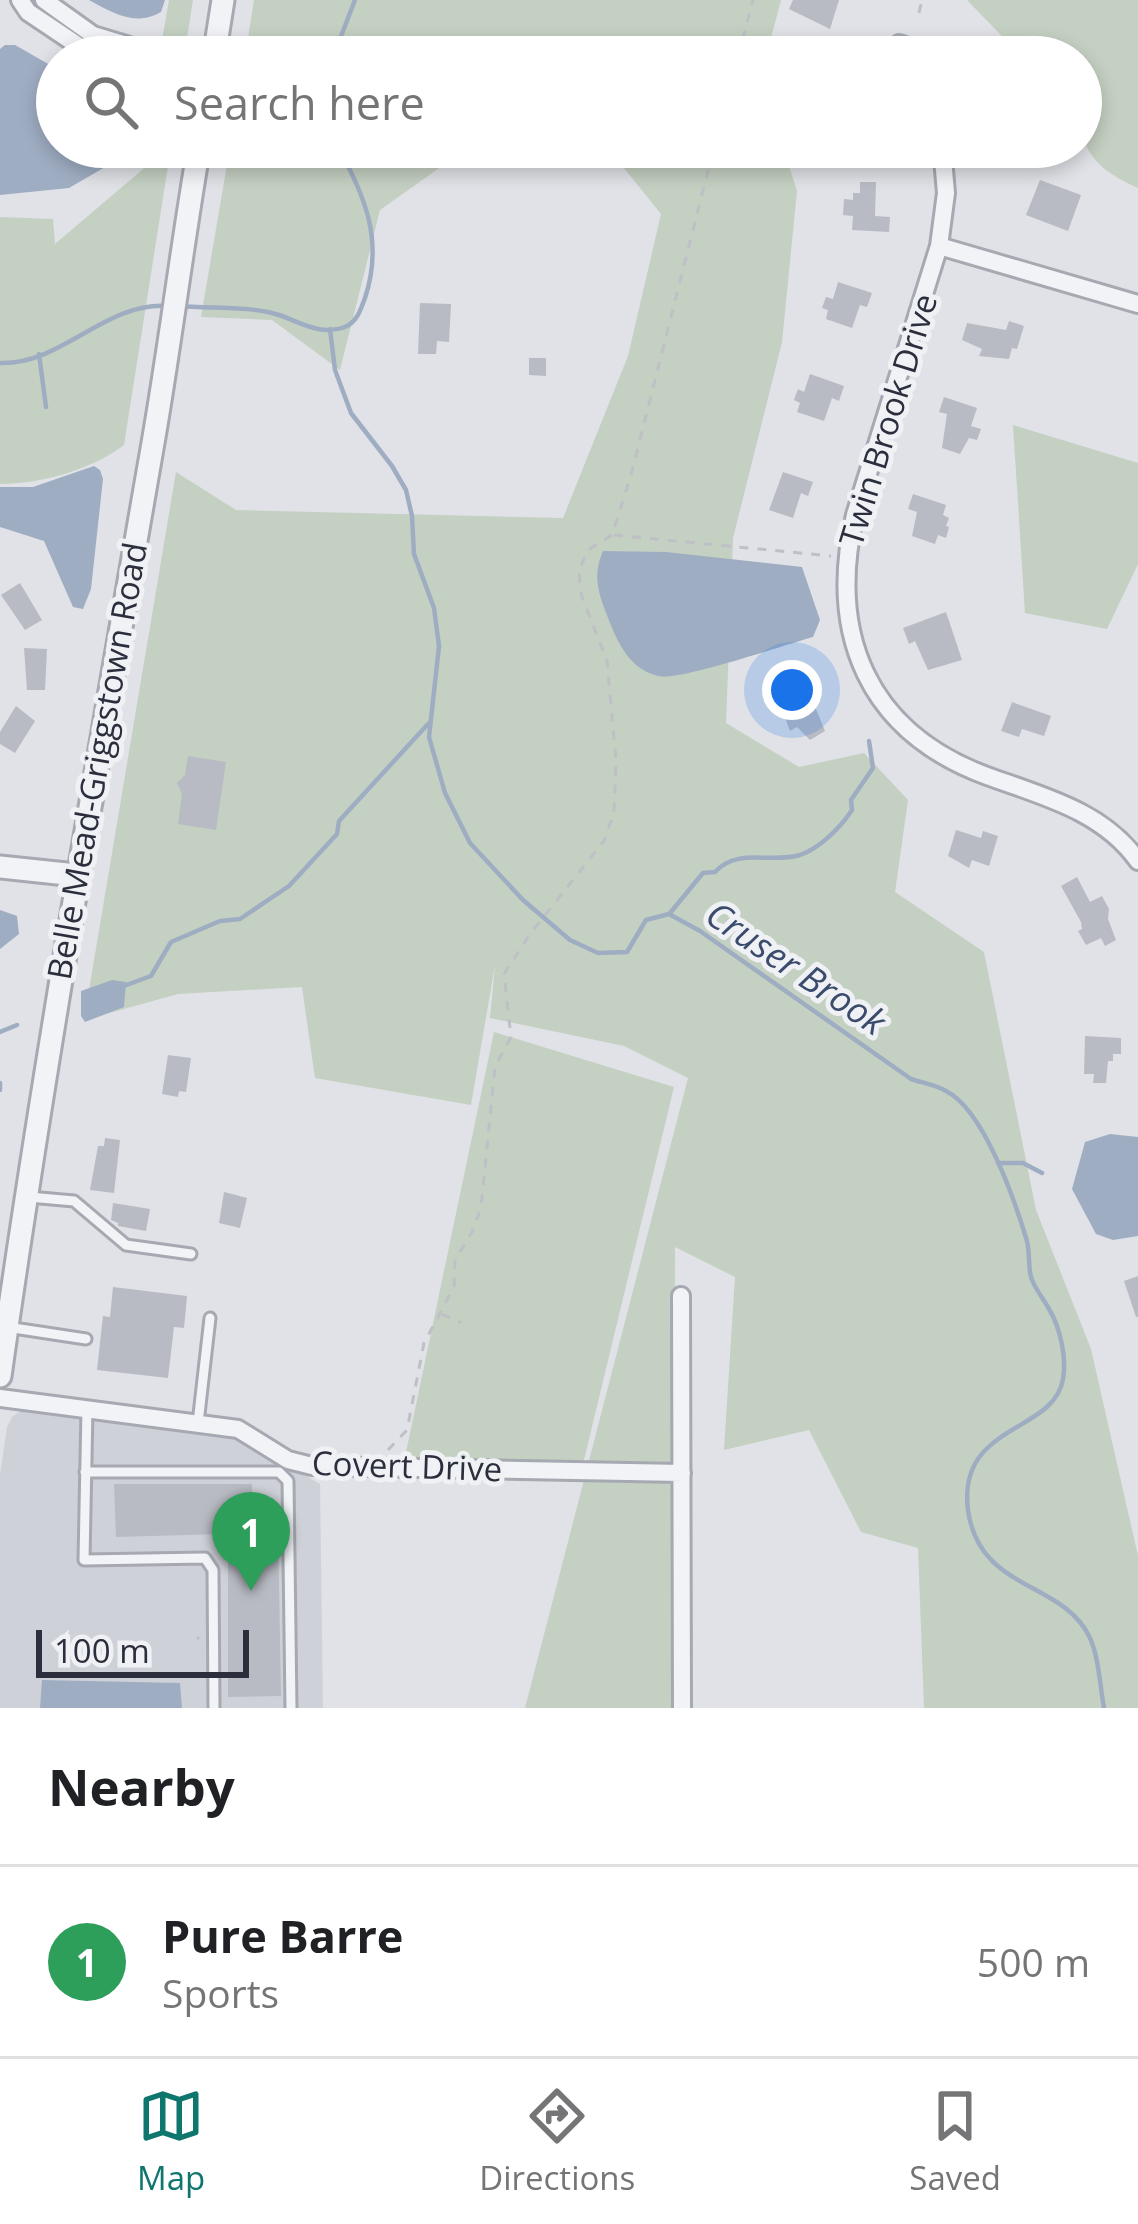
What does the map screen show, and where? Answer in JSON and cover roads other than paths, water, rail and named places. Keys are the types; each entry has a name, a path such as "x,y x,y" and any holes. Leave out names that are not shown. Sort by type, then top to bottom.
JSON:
{"street":[{"path":"20,0 63,36"},
{"path":"44,0 99,36"},
{"path":"217,36 223,0"},
{"name":"Belle Mead-Griggstown Road","path":"0,1376 76,875 154,436 195,168"},
{"name":"Twin Brook Drive","path":"944,168 946,193 939,245 855,515 844,571 847,619 869,681 890,712 917,738 984,775 1054,799 1131,837"},
{"path":"939,245 1138,304"},
{"path":"1131,837 1138,861"},
{"path":"0,867 76,875"},
{"path":"681,1297 682,1708"},
{"name":"Covert Drive","path":"0,1398 238,1429 284,1466 682,1473"}],"lane":[{"path":"24,1197 74,1201 125,1245 191,1254"},
{"path":"199,1423 210,1318"},
{"path":"7,1328 86,1339"},
{"path":"87,1409 84,1560 206,1558 213,1570 214,1708"},
{"path":"85,1472 284,1466 292,1708"}],"water":[{"path":"89,0 165,0 161,12 142,18 124,16"},
{"path":"15,45 36,57 36,168 104,168 69,188 0,195 0,49"},
{"path":"94,466 103,479 91,589 83,609 73,607 44,541 0,527 0,487 33,487"},
{"path":"603,551 666,552 802,567 820,620 813,637 709,668 658,676 634,662 614,632 598,587"},
{"path":"0,910 17,916 19,934 0,949"},
{"path":"112,980 126,982 124,1007 85,1022 81,991"},
{"path":"1110,1134 1138,1137 1138,1236 1113,1240 1096,1234 1072,1189 1085,1142"},
{"path":"42,1680 180,1683 182,1708 40,1708"}],"waterway":[{"path":"341,36 355,0"},
{"path":"179,306 257,310 320,329 353,322 362,306 373,257 369,219 348,168"},
{"path":"0,363 44,354 124,313 168,306"},
{"name":"Cruser Brook","path":"330,329 335,370 351,413 406,490 414,554 434,608 439,646 429,737 445,793 470,843 523,900 570,940 598,953 627,952 646,920 669,914 700,931 911,1079 960,1101 985,1136 1022,1224 1032,1281 1056,1325 1064,1371 1056,1397 991,1445 977,1461 969,1482 968,1510 975,1536 988,1556 1004,1571 1060,1604 1089,1636 1104,1708"},
{"path":"39,354 46,407"},
{"path":"121,987 151,976 171,942 220,921 240,919 289,886 337,834 339,821 428,724"},
{"path":"670,913 703,873 744,858 800,855 829,837 852,810 851,800 873,768 869,741"},
{"path":"0,1032 17,1025"},
{"path":"0,1083 0,1090"},
{"path":"998,1163 1023,1163 1042,1173"}],"place":[{"name":"Pure Barre","path":"251,1591"}]}
